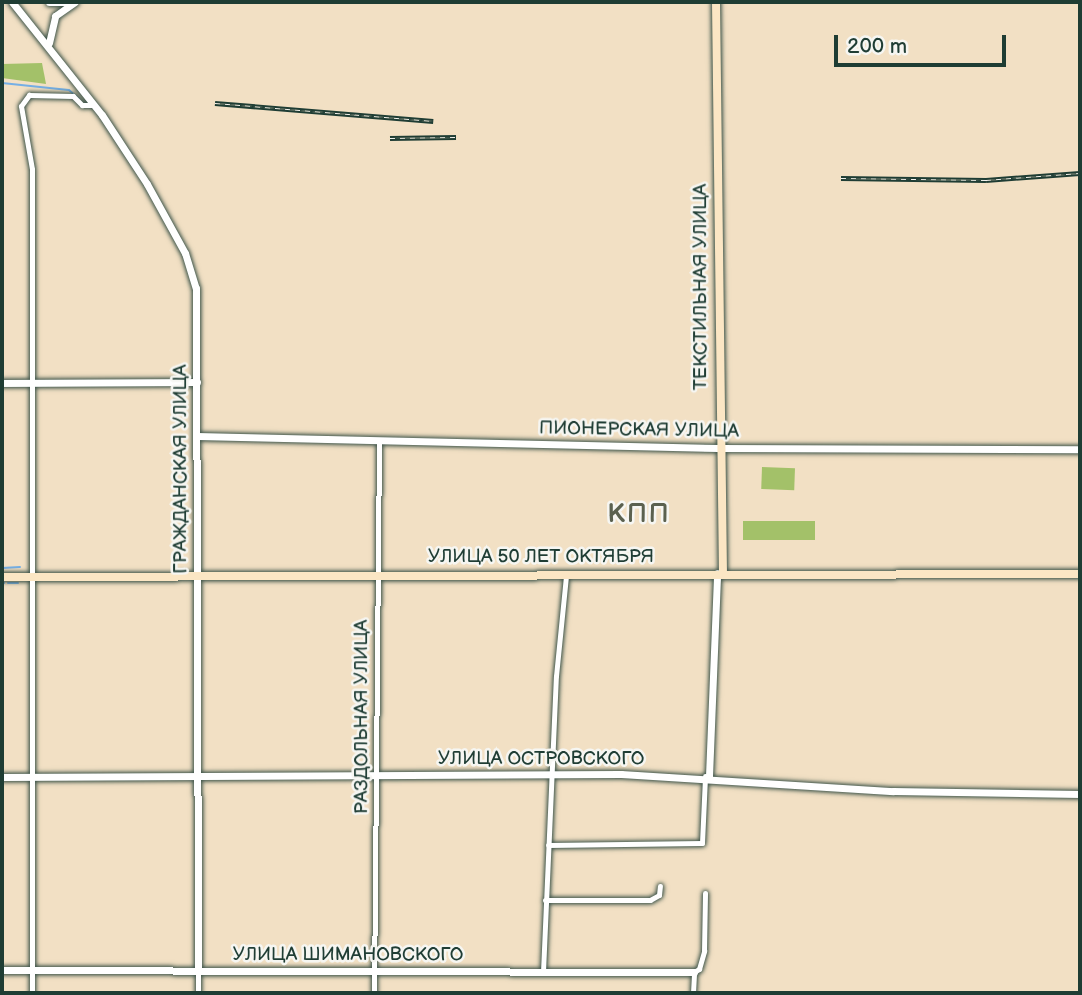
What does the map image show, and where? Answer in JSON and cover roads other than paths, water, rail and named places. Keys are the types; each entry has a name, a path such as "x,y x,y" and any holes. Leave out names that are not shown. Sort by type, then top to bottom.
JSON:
{"main road":[{"name":"ТЕКСТИЛЬНАЯ УЛИЦА","path":"716,2 720,573"},
{"name":"УЛИЦА 50 ЛЕТ ОКТЯБРЯ","path":"2,577 567,572 1080,574"}],"street":[{"name":"ГРАЖДАНСКАЯ УЛИЦА","path":"12,2 49,44 148,184 191,269 197,304 198,993"},
{"path":"49,2 74,2"},
{"path":"49,44 55,16 74,2"},
{"path":"32,993 32,169 21,106 29,95 73,96 82,105 94,105"},
{"path":"2,383 197,382"},
{"name":"ПИОНЕРСКАЯ УЛИЦА","path":"197,436 718,448 1080,449"},
{"name":"РАЗДОЛЬНАЯ УЛИЦА","path":"374,993 379,441"},
{"path":"543,972 551,774 567,572"},
{"name":"ТЕКСТИЛЬНАЯ УЛИЦА","path":"548,845 702,843 720,573"},
{"name":"УЛИЦА ОСТРОВСКОГО","path":"2,777 551,774 707,776 892,791 1080,794"},
{"path":"545,900 650,900 659,895 660,886"},
{"path":"693,993 694,972 702,962 705,893"},
{"name":"УЛИЦА ШИМАНОВСКОГО","path":"2,970 694,972"}],"waterway":[{"path":"2,83 69,90 79,99"},
{"path":"2,568 20,567"},
{"path":"8,583 18,583"}],"railway":[{"path":"215,103 433,121"},
{"path":"390,138 456,137"},
{"path":"841,178 986,180 1080,173"}],"district":[{"name":"КПП","path":"639,515"}]}
